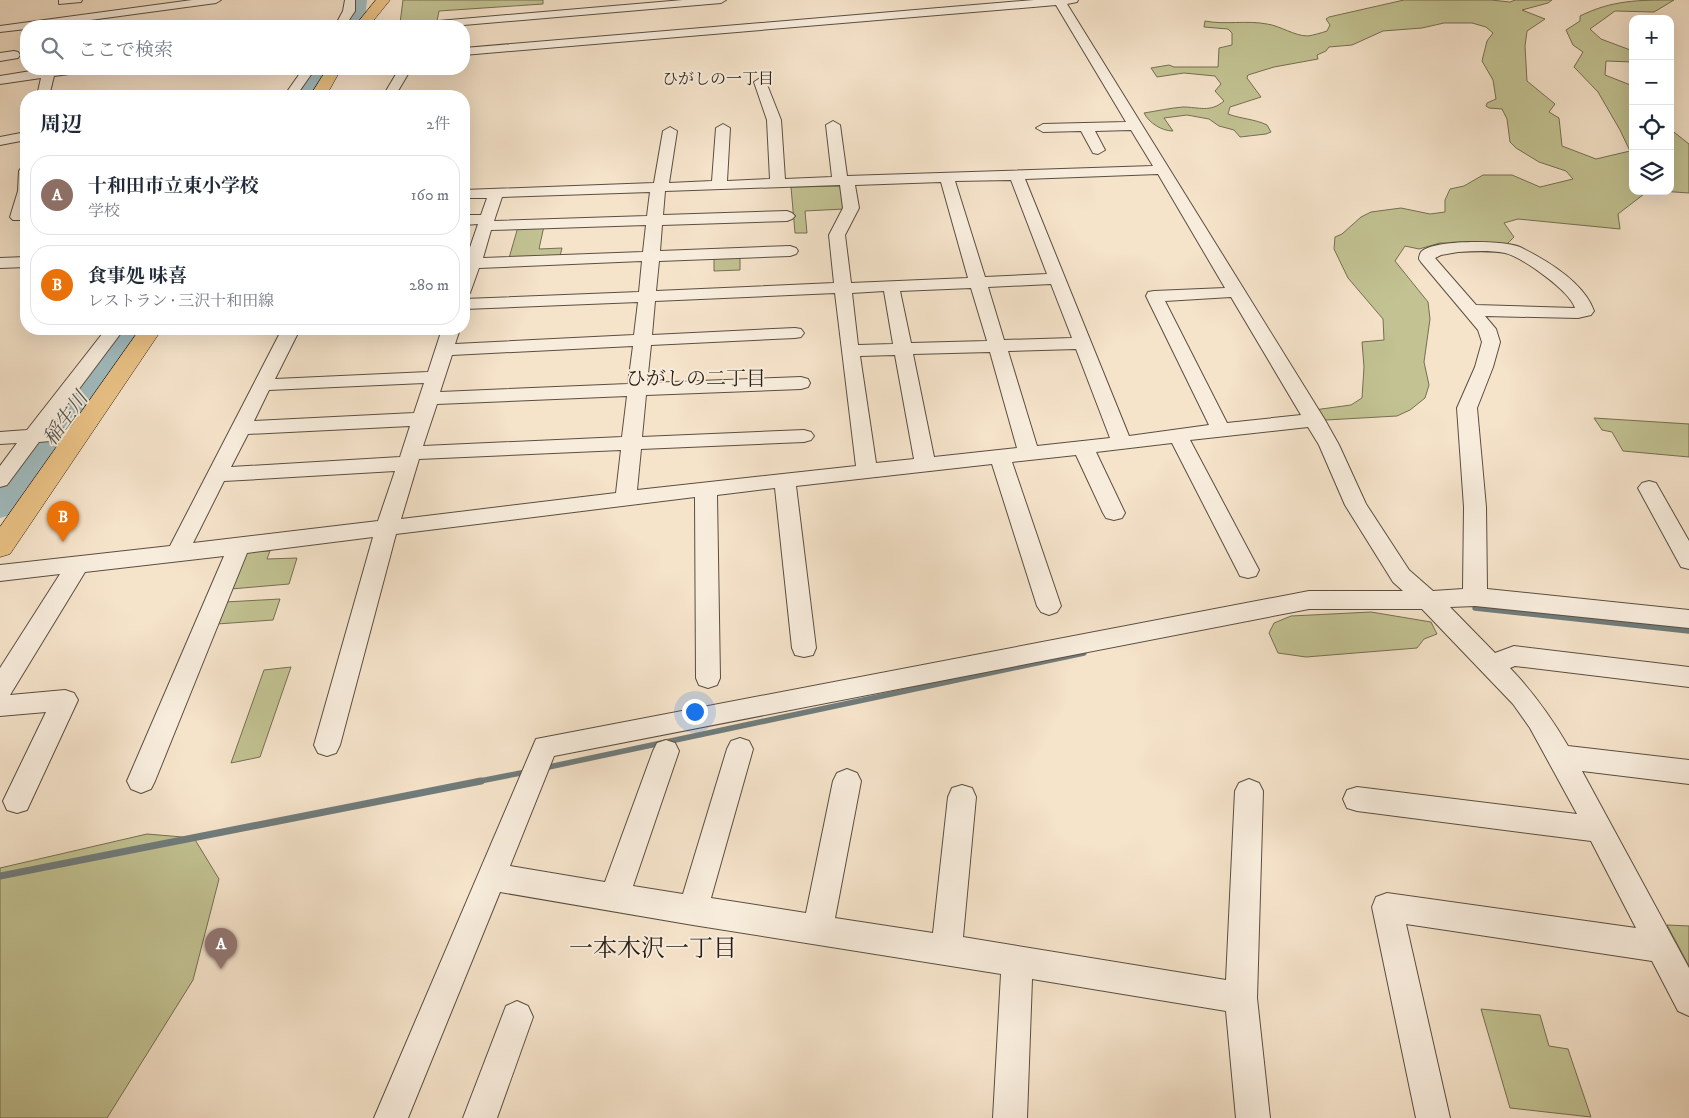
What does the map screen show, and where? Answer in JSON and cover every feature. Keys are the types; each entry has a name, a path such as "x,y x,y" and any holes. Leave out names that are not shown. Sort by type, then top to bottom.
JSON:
{"main road":[{"path":"367,20 381,1"},
{"path":"322,90 330,75"},
{"path":"0,547 70,434 146,335"}],"street":[{"path":"59,20 63,1 77,0"},
{"path":"80,20 178,2 216,0"},
{"path":"344,20 349,11 350,0"},
{"path":"470,20 628,4 721,0"},
{"path":"470,50 1076,0"},
{"path":"1060,1 1314,420 1338,462 1356,506 1386,554 1401,576 1428,600 1522,697 1540,720 1600,829 1689,1000"},
{"path":"118,13 118,20"},
{"path":"0,29 20,27"},
{"path":"0,57 14,55"},
{"path":"0,80 27,75"},
{"path":"44,90 48,75"},
{"path":"294,90 305,75"},
{"path":"393,90 401,75"},
{"path":"760,82 774,120 778,183"},
{"path":"833,125 843,181 851,208 837,235 866,472"},
{"path":"1043,128 1136,126"},
{"path":"1086,127 1098,150"},
{"path":"719,186 723,128"},
{"path":"626,499 655,220 670,131"},
{"path":"0,141 20,137"},
{"path":"470,194 1161,170"},
{"path":"1017,176 1122,443"},
{"path":"947,178 1029,453"},
{"path":"470,272 473,263 471,247 486,223 496,193"},
{"path":"0,220 20,216"},
{"path":"470,221 486,223 787,216"},
{"path":"1472,310 1578,313 1585,311 1584,304 1567,284 1513,250 1504,248 1453,248 1428,254 1427,259 1439,275 1472,310 1487,330 1491,342 1484,367 1467,408 1476,507 1475,597"},
{"path":"473,263 790,251"},
{"path":"0,263 20,262"},
{"path":"470,304 843,286 1056,279"},
{"path":"891,285 925,465"},
{"path":"1221,430 1154,296 1237,292"},
{"path":"444,350 795,333"},
{"path":"0,480 111,335"},
{"path":"177,553 288,335"},
{"path":"327,745 387,527 449,335"},
{"path":"850,351 1082,343"},
{"path":"263,385 435,378"},
{"path":"429,398 801,383"},
{"path":"240,428 422,419"},
{"path":"0,573 706,489 785,482 1314,420"},
{"path":"0,438 70,434"},
{"path":"216,475 410,458 804,436"},
{"path":"1178,436 1248,570"},
{"path":"1083,447 1114,513"},
{"path":"1000,456 1049,606"},
{"path":"785,482 804,648"},
{"path":"1649,488 1689,562"},
{"path":"706,489 708,678"},
{"path":"141,781 239,546"},
{"path":"0,689 78,564"},
{"path":"391,1118 545,747 1309,600 1428,600 1475,597 1689,619"},
{"path":"1491,665 1514,656 1689,677"},
{"path":"0,706 64,700 17,801"},
{"path":"693,911 740,749"},
{"path":"614,898 666,751"},
{"path":"1561,757 1689,772"},
{"path":"818,928 847,781"},
{"path":"1249,791 1241,998 1252,1118"},
{"path":"947,949 962,797"},
{"path":"1357,799 1600,829"},
{"path":"491,877 693,911 818,928 1017,960 1241,998"},
{"path":"1433,1118 1387,907 1661,947"},
{"path":"1010,1118 1017,960"},
{"path":"480,1118 517,1017"}],"green space":[{"path":"403,0 543,0 543,4 439,11 437,20 400,20"},
{"path":"1404,0 1491,0 1510,2 1515,0 1552,0 1548,3 1522,10 1545,19 1527,31 1525,46 1527,81 1555,104 1549,112 1559,118 1562,146 1596,159 1629,151 1629,195 1643,195 1618,214 1620,229 1518,219 1504,223 1514,237 1507,244 1440,243 1419,249 1405,246 1395,261 1428,302 1430,319 1424,362 1429,385 1425,398 1410,410 1397,416 1326,420 1314,410 1351,405 1362,398 1364,367 1362,342 1384,340 1383,319 1348,278 1334,249 1335,237 1342,234 1361,217 1371,212 1401,208 1430,214 1445,212 1445,200 1450,189 1464,186 1483,175 1512,175 1540,187 1573,179 1566,171 1539,162 1516,148 1510,142 1507,119 1502,109 1486,106 1487,103 1496,99 1493,80 1482,61 1487,41 1493,33 1486,27 1472,23 1444,23 1422,28 1383,31 1352,45 1329,47 1326,51 1317,55 1318,59 1274,67 1248,75 1247,78 1261,97 1230,107 1228,114 1267,125 1271,132 1266,134 1240,137 1234,130 1219,126 1209,119 1187,115 1164,118 1173,131 1165,130 1156,126 1144,113 1183,107 1209,108 1219,105 1224,101 1215,91 1221,84 1215,76 1184,73 1157,77 1151,68 1169,65 1174,67 1218,67 1219,48 1232,45 1232,33 1228,29 1204,27 1205,21 1267,24 1308,36 1327,31 1330,25 1326,19"},
{"path":"1674,0 1654,12 1615,11 1590,29 1601,39 1629,50 1629,62 1606,61 1605,75 1629,84 1629,149 1598,92 1574,67 1583,52 1573,45 1566,30 1580,21 1580,16 1603,7 1626,2"},
{"path":"1674,132 1689,144 1689,193 1674,192"},
{"path":"843,186 844,209 805,211 807,233 795,233 791,187"},
{"path":"544,226 539,249 562,248 560,256 509,258 518,227"},
{"path":"714,256 740,256 740,270 714,271"},
{"path":"1594,418 1689,424 1689,457 1623,451 1612,432 1602,430"},
{"path":"270,551 267,559 297,558 289,584 231,589 246,552"},
{"path":"280,599 273,620 217,624 225,602"},
{"path":"1371,612 1431,622 1437,634 1424,639 1417,648 1306,657 1278,653 1269,633 1274,623 1291,616"},
{"path":"291,667 260,757 231,763 264,670"},
{"path":"147,834 194,838 219,879 193,980 107,1118 0,1118 0,868"},
{"path":"1667,925 1689,926 1689,966"},
{"path":"1481,1009 1540,1015 1549,1046 1568,1049 1591,1117 1510,1108"}],"waterway":[{"name":"稲生川","path":"356,20 360,0"},
{"name":"稲生川","path":"306,90 317,75"},
{"name":"稲生川","path":"0,508 126,335"},
{"path":"1475,608 1689,631"},
{"path":"544,768 1084,653"},
{"path":"475,782 526,772"},
{"path":"0,876 481,781"}],"place":[{"name":"食事処 味喜","path":"63,542"},
{"name":"十和田市立東小学校","path":"221,969"}],"district":[{"name":"ひがしの一丁目","path":"718,78"},
{"name":"ひがしの二丁目","path":"696,378"},
{"name":"一本木沢一丁目","path":"653,948"}]}
